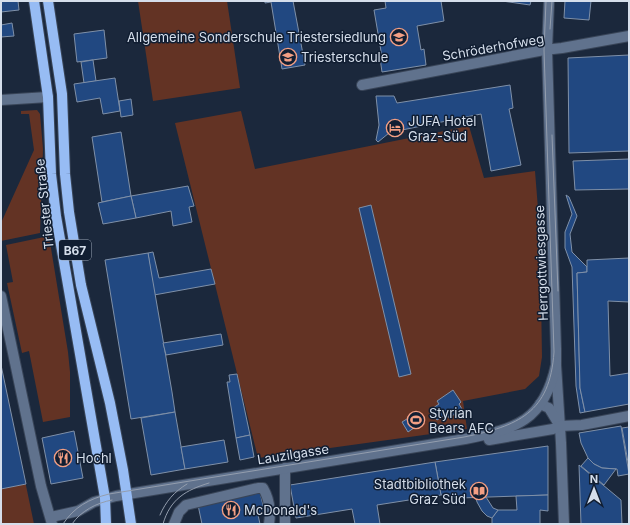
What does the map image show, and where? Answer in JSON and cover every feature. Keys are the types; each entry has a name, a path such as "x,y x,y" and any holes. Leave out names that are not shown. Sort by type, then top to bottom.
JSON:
{"main road":[{"name":"Triester Straße","path":"34,1 48,97 51,174 56,220 105,498 106,524"},
{"name":"Triester Straße","path":"48,1 62,94 65,174 69,212 81,285 110,403 131,524"}],"street":[{"name":"Herrgottwiesgasse","path":"549,1 547,50 556,365 564,524"},
{"name":"Schröderhofweg","path":"362,85 629,36"},
{"path":"1,100 48,97"},
{"path":"1,296 41,486 51,520 78,511 105,498 126,495"},
{"name":"Lauzilgasse","path":"126,495 491,434 511,427 531,414 549,390 556,365"},
{"path":"540,404 550,408 560,426"},
{"name":"Lauzilgasse","path":"465,439 488,440 553,429 560,426 582,425 629,416"},
{"path":"285,468 285,524"},
{"path":"174,524 179,512 186,505 258,488 264,488 268,497 270,514 269,524"}],"shaded area":[{"path":"138,1 227,1 240,88 153,101"},
{"path":"37,110 40,114 43,149 40,233 1,241 1,223 34,150 29,114 21,114 21,111"},
{"path":"241,111 255,169 469,126 484,178 535,171 540,234 542,357 539,376 525,389 463,401 467,429 258,458 175,123"},
{"path":"49,236 68,352 70,372 70,417 43,422 29,351 22,353 7,283 13,282 6,245"},
{"path":"1,365 34,524 1,524"}],"building":[{"path":"1,1 18,1 19,10 1,12"},
{"path":"265,1 293,1 305,65 282,69 271,2 265,3"},
{"name":"Allgemeine Sonderschule Triestersiedlung","path":"385,1 441,1 444,21 417,26 421,50 424,49 426,65 382,72 380,58 382,57 374,10 386,8"},
{"path":"502,1 531,1 530,5"},
{"path":"565,1 591,1 589,20 564,18"},
{"path":"12,23 14,36 1,37 1,25"},
{"path":"104,30 107,58 77,62 74,34"},
{"path":"629,55 629,151 569,153 568,58"},
{"path":"93,60 96,81 84,83 81,62"},
{"path":"115,78 120,111 103,114 100,98 77,102 74,84"},
{"name":"JUFA Hotel Graz-Süd","path":"510,85 513,108 509,109 521,165 491,171 481,114 397,131 389,133 378,142 376,140 379,125 376,96 394,96 397,103"},
{"path":"131,99 133,115 121,117 119,101"},
{"path":"121,132 131,196 102,202 92,137"},
{"path":"629,159 629,189 575,190 573,161"},
{"path":"188,186 194,206 189,207 192,222 173,226 171,211 136,218 131,196"},
{"path":"566,195 569,197 577,216 570,234 572,252 587,267 587,272 577,273 580,388 585,412 580,413 576,386 572,267 565,248 565,232 572,214"},
{"path":"131,196 136,218 103,224 98,203"},
{"path":"371,205 411,374 399,377 359,208"},
{"path":"153,252 159,278 211,269 215,284 154,295 148,253"},
{"path":"148,253 175,412 131,419 105,260"},
{"path":"629,258 629,302 608,301 610,376 629,373 629,404 585,412 580,388 577,273 587,272 587,260"},
{"path":"221,334 223,345 166,355 163,343"},
{"path":"1,365 26,484 1,489"},
{"path":"237,374 250,435 236,438 227,382 230,382 229,375"},
{"path":"453,390 461,402 459,404 462,409 449,418 447,414 437,420 430,410 439,404 437,401"},
{"path":"175,412 185,469 151,475 141,418"},
{"path":"418,412 424,421 408,432 402,422"},
{"path":"621,426 629,474 618,476 617,469 602,468 594,464 588,458 581,443 579,433"},
{"path":"629,427 629,468 622,428"},
{"name":"Hochl","path":"74,431 83,478 51,484 42,438"},
{"path":"250,435 254,457 240,460 236,438"},
{"path":"224,440 228,462 185,469 181,447"},
{"path":"548,446 548,495 460,498 441,495 435,462"},
{"path":"588,458 594,464 602,468 616,469 604,485 581,466"},
{"path":"435,462 441,495 377,505 380,524 355,524 352,509 296,518 290,485"},
{"path":"579,465 621,500 622,524 581,524"},
{"name":"McDonald's","path":"260,492 265,514 258,515 260,524 202,524 198,505"},
{"path":"548,495 548,511 540,510 540,524 492,524 492,518 498,510 517,510 516,496"},
{"path":"486,497 493,508 498,510 492,518 487,516 482,511 476,498"}],"tram line":[{"path":"63,524 67,518 83,504 95,498 109,494 483,433 500,428 515,421 528,413 538,403 546,389 551,373 554,352 544,50 546,1"},
{"path":"550,29 552,1"},
{"path":"552,135 558,291"},
{"path":"163,524 170,508 180,497 186,492 209,483"},
{"path":"160,515 171,497 187,484"},
{"path":"72,524 84,511 100,503 112,500"}],"place":[{"name":"Allgemeine Sonderschule Triestersiedlung","path":"399,37"},
{"name":"Triesterschule","path":"288,57"},
{"name":"JUFA Hotel Graz-Süd","path":"395,128"},
{"name":"Styrian Bears AFC","path":"416,420"},
{"name":"Hochl","path":"63,458"},
{"name":"Stadtbibliothek Graz Süd","path":"479,491"},
{"name":"McDonald's","path":"231,510"}]}
